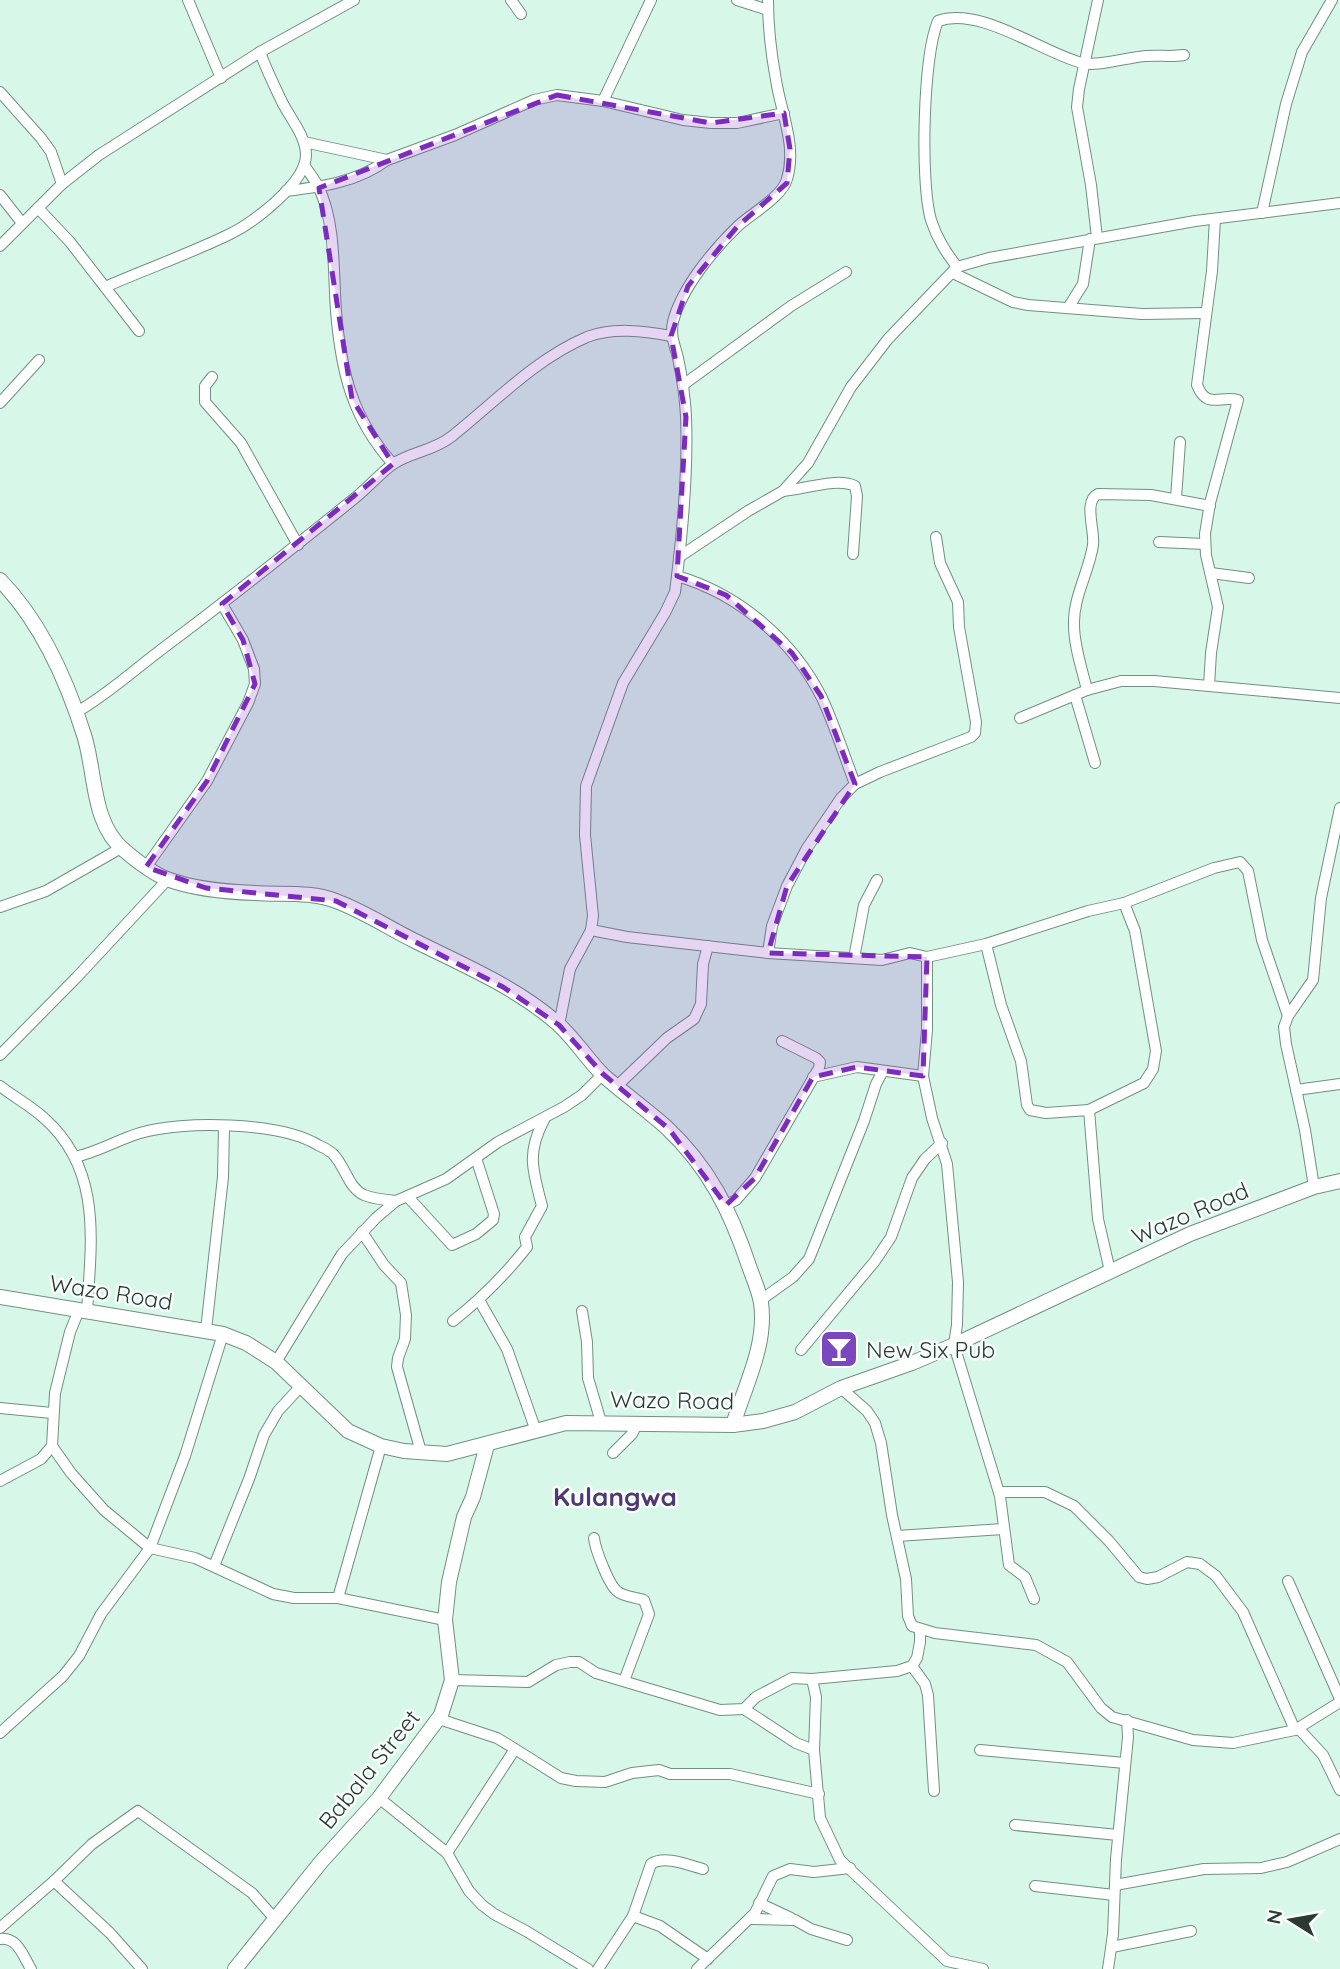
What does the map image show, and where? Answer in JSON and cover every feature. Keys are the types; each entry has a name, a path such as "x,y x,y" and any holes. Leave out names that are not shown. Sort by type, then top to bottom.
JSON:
{"street":[{"path":"188,0 221,78"},
{"path":"0,246 62,184 99,155 336,4 354,0"},
{"path":"511,0 521,14"},
{"path":"603,101 652,0"},
{"path":"559,1025 570,969 591,930 593,916 585,835 586,786 623,683 675,592 680,557 686,417 683,385 671,336 679,302 688,286 737,227 787,183 791,163 784,113 776,82 768,5 737,0"},
{"path":"1068,308 1083,284 1094,239 1091,185 1077,107 1098,0"},
{"path":"1262,213 1286,104 1302,52 1332,0"},
{"path":"1184,55 1145,56 1084,64 1015,34 969,18 950,17 938,21 934,30 929,78 925,182 930,218 955,270 1013,302 1028,306 1142,314 1206,313"},
{"path":"105,286 231,234 256,219 286,191 304,165 304,142 260,52"},
{"path":"0,92 51,152 62,184"},
{"path":"286,191 319,188 368,173 387,160 455,135 534,100 557,95 603,101 683,120 711,123 737,123 784,113"},
{"path":"304,142 387,160"},
{"path":"304,165 319,188 330,229 337,314 352,399 361,422 375,444 393,464"},
{"path":"0,195 22,223"},
{"path":"680,557 783,491 808,463 868,362 955,270 989,258 1094,239 1215,219 1340,203"},
{"path":"38,208 70,242 139,331"},
{"path":"1209,686 1218,607 1205,544 1210,506 1238,400 1204,398 1197,380 1212,271 1215,219"},
{"path":"683,385 792,306 846,272"},
{"path":"77,712 104,697 298,545 393,464 448,440 534,369 589,336 632,331 671,336"},
{"path":"0,403 39,360"},
{"path":"212,377 205,386 205,402 241,443 298,545"},
{"path":"1176,498 1180,442"},
{"path":"783,491 825,484 855,486 853,554"},
{"path":"1087,690 1074,625 1093,541 1090,502 1093,496 1151,495 1210,506"},
{"path":"768,953 772,926 786,886 807,848 841,798 855,784 971,737 975,733 976,722 959,627 959,607 955,592 940,564 936,537"},
{"path":"1159,542 1205,544"},
{"path":"1211,573 1249,578"},
{"path":"677,576 701,583 726,595 757,617 792,653 821,696 855,784"},
{"path":"0,580 24,610 45,645 77,712 86,740 100,809 109,832 121,848 168,879 206,888 293,894 336,901 503,987 559,1025 603,1074 668,1129 708,1175 734,1221 761,1300 762,1325 757,1355 733,1424"},
{"path":"146,867 207,781 248,704 255,684 254,669 243,640 222,604"},
{"path":"1020,718 1087,690 1121,681 1154,681 1340,698"},
{"path":"1075,695 1095,763"},
{"path":"1314,1186 1284,1027 1288,1016 1314,981 1321,898 1340,808"},
{"path":"0,907 46,891 121,848"},
{"path":"591,930 768,953 882,960 910,953 927,957 986,944 1088,911 1124,903 1214,868 1240,862 1248,871 1262,940 1288,1016"},
{"path":"0,1055 168,879"},
{"path":"854,958 864,905 877,880"},
{"path":"986,944 1001,1005 1021,1061 1030,1111 1046,1113 1089,1110 1144,1083 1153,1069 1156,1051 1135,931 1124,903"},
{"path":"617,1086 667,1038 694,1019 701,1004 703,964 708,946"},
{"path":"927,957 927,1030 923,1076 932,1118 947,1164 958,1282 954,1345 999,1492 1009,1565 1025,1577 1034,1599"},
{"path":"726,1205 736,1200 755,1178 820,1062 782,1041"},
{"path":"813,1077 856,1067 923,1076"},
{"path":"761,1300 793,1278 809,1259 883,1071"},
{"path":"276,1362 342,1254 396,1201 446,1178 498,1142 544,1120 582,1095 603,1074"},
{"path":"1296,1090 1340,1084"},
{"path":"0,1086 44,1117 58,1133 75,1157 90,1209 92,1238 83,1311 62,1360 52,1413 52,1446 61,1460 104,1510 150,1548 177,1553 214,1566 273,1594 294,1598 338,1598 445,1620"},
{"path":"1089,1110 1098,1219 1110,1271"},
{"path":"453,1321 507,1273 527,1247 525,1237 542,1206 531,1159 536,1135 544,1120"},
{"path":"75,1157 94,1153 139,1133 158,1129 224,1126 281,1130 304,1137 332,1154 362,1195 396,1201"},
{"path":"205,1329 223,1177 224,1126"},
{"path":"801,1350 875,1261 891,1237 912,1178 925,1159 942,1143"},
{"path":"408,1197 452,1245 476,1234 493,1220 494,1214 476,1158"},
{"name":"Wazo Road","path":"0,1297 223,1334 246,1343 276,1362 348,1431 381,1446 447,1454 566,1423 733,1424 795,1412 841,1388 954,1345 1190,1234 1314,1186 1340,1181"},
{"path":"362,1232 378,1257 401,1283 406,1315 405,1339 397,1367 421,1452"},
{"path":"479,1300 507,1349 536,1431"},
{"path":"583,1311 588,1378 601,1422"},
{"path":"0,1733 63,1676 79,1656 101,1614 150,1548 185,1456 223,1334"},
{"path":"214,1566 264,1435 278,1411 301,1386"},
{"path":"841,1388 867,1412 875,1423 881,1443 906,1579 905,1602 912,1626 920,1630 1036,1645 1067,1662 1101,1708 1112,1717 1194,1740 1233,1743 1297,1729 1340,1700 1289,1581"},
{"path":"0,1408 52,1413"},
{"path":"613,1453 632,1434 636,1424"},
{"name":"Babala Street","path":"235,1969 321,1862 379,1798 439,1719 452,1680 445,1620 449,1582 456,1548 486,1445"},
{"path":"0,1481 41,1459 52,1446"},
{"path":"338,1598 381,1446"},
{"path":"999,1492 1045,1492 1074,1506 1125,1558 1139,1577 1158,1577 1187,1562 1200,1564 1216,1576 1243,1612 1297,1729 1323,1755 1338,1784"},
{"path":"897,1536 1003,1529"},
{"path":"594,1538 599,1557 615,1590 644,1601 649,1614 624,1681"},
{"path":"744,1709 756,1697 792,1678 812,1679 897,1671 912,1666 917,1658 920,1630"},
{"path":"452,1680 528,1682 556,1665 579,1662 596,1674 720,1710 744,1709 796,1743 814,1750"},
{"path":"912,1666 925,1684 928,1695 934,1791"},
{"path":"812,1679 816,1697 814,1750 820,1818 840,1860 947,1961 983,1969"},
{"path":"439,1719 498,1738 561,1778 605,1782 632,1773 659,1770 670,1774 730,1774 819,1794"},
{"path":"1108,1969 1112,1947 1127,1720"},
{"path":"447,1853 515,1749"},
{"path":"980,1750 1125,1763"},
{"path":"379,1798 447,1853 469,1891 482,1905 588,1969"},
{"path":"0,1928 54,1881 92,1843 138,1811 252,1893 275,1919"},
{"path":"1015,1825 1118,1835"},
{"path":"1035,1886 1114,1890 1204,1869 1261,1868 1287,1862 1340,1839"},
{"path":"598,1969 633,1916 651,1864 656,1861 674,1862 703,1869"},
{"path":"697,1969 750,1919 770,1881 778,1873 790,1869 814,1872 849,1868"},
{"path":"54,1881 110,1933 142,1969"},
{"path":"759,1903 811,1929 848,1940"},
{"path":"633,1916 660,1926 708,1959"},
{"path":"750,1919 795,1920"},
{"path":"1112,1947 1191,1931"},
{"path":"0,1939 7,1938 17,1943 31,1969"}],"highlighted area":[{"path":"557,95 711,123 784,113 790,149 787,183 737,227 688,286 671,336 686,417 677,576 726,595 792,653 821,696 855,784 787,886 768,953 927,957 923,1076 857,1067 813,1077 755,1178 726,1205 669,1129 603,1074 559,1025 503,987 336,901 206,888 146,867 207,781 255,684 243,640 222,604 393,464 352,399 319,188"}],"place":[{"name":"New Six Pub","path":"839,1349"}],"district":[{"name":"Kulangwa","path":"615,1496"}]}
